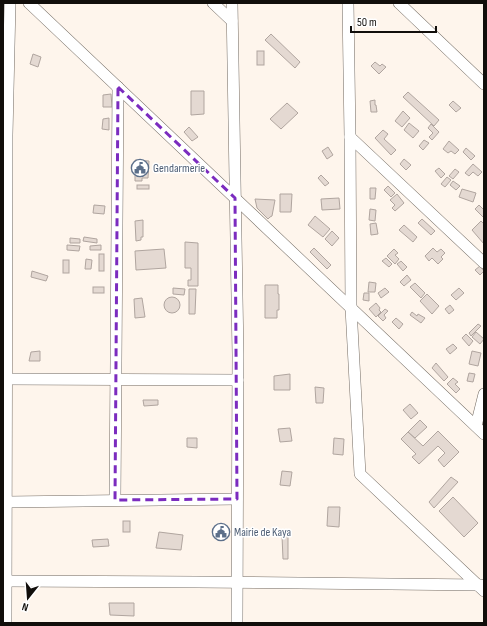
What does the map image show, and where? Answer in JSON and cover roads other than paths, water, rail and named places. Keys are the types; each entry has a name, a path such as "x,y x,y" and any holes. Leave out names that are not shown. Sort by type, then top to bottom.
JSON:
{"street":[{"path":"6,623 5,581 7,502 5,379 7,135 10,3"},
{"path":"29,3 484,434"},
{"path":"213,3 232,21"},
{"path":"232,3 238,380 237,623"},
{"path":"348,3 351,308 360,474 482,587"},
{"path":"399,3 484,84"},
{"path":"115,500 118,87"},
{"path":"350,137 484,263"},
{"path":"5,379 238,380"},
{"path":"476,426 484,394"},
{"path":"7,502 237,499"},
{"path":"5,581 237,582 482,587"}],"place":[{"name":"Gendarmerie","path":"140,168"},
{"name":"Mairie de Kaya","path":"221,532"}]}
